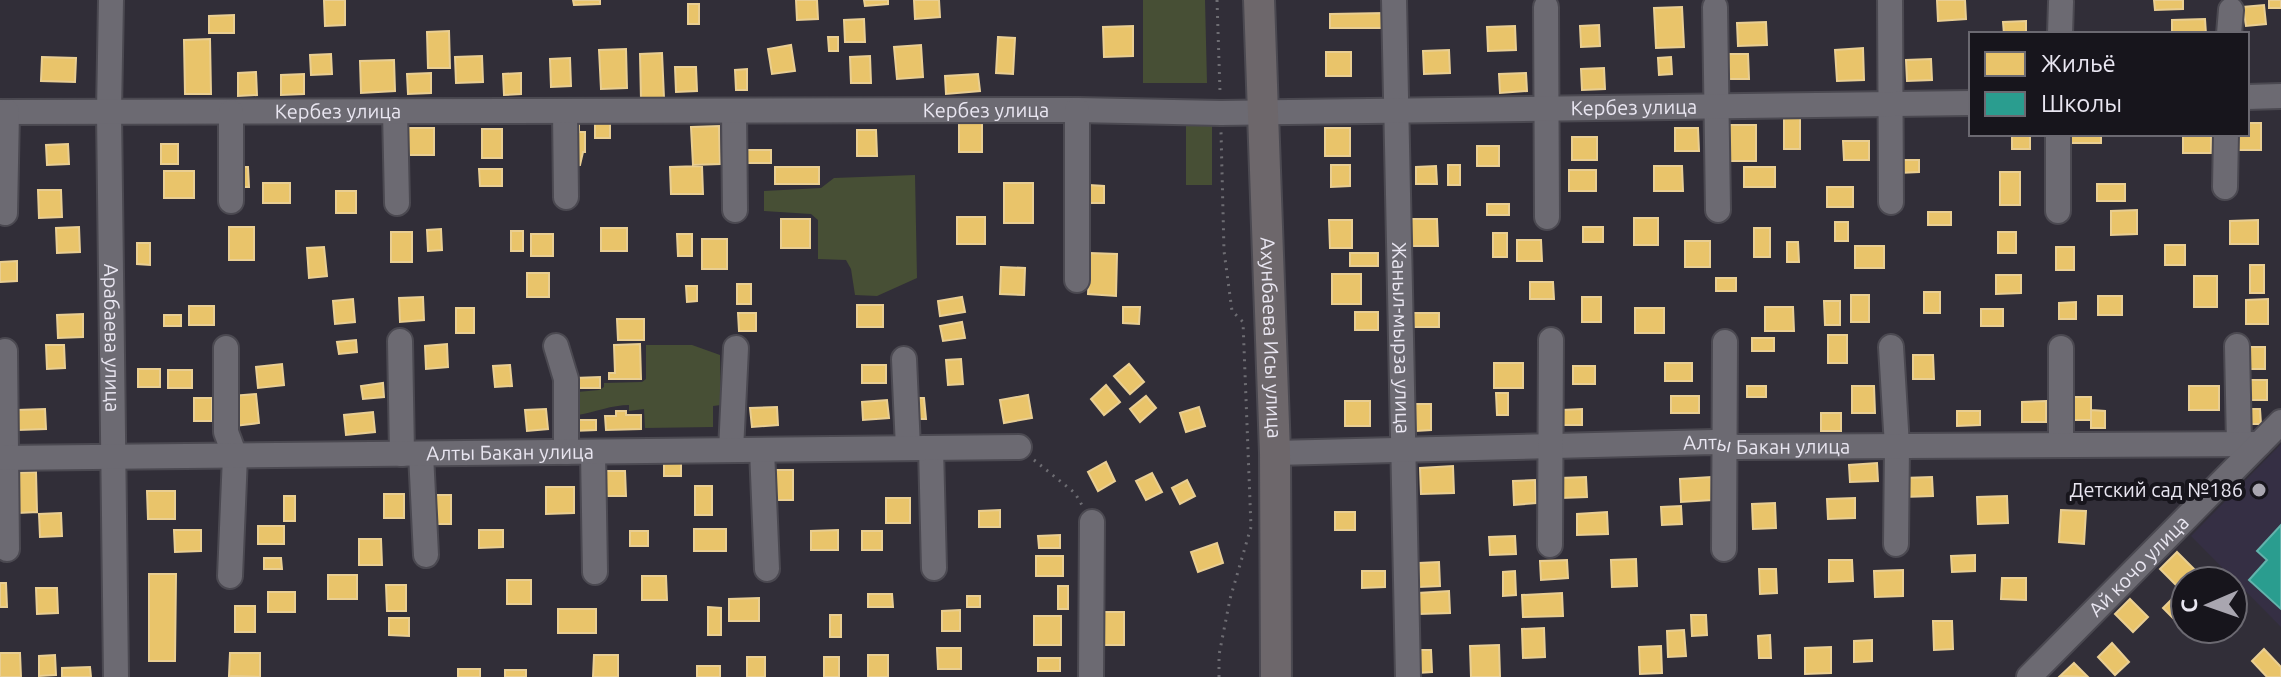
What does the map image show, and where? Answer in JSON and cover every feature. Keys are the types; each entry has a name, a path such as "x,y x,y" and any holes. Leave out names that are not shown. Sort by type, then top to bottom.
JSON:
{"main road":[{"name":"Ахунбаева Исы улица","path":"1259,0 1275,453 1276,677"}],"street":[{"name":"Арабаева улица","path":"111,0 109,112 116,677"},
{"name":"Жаныл-мырза улица","path":"1394,0 1408,677"},
{"path":"1890,0 1891,202"},
{"path":"2060,32 2061,2"},
{"path":"1546,7 1547,217"},
{"path":"1715,7 1718,210"},
{"path":"2249,97 2281,96"},
{"name":"Кербез улица","path":"3,112 1077,110 1221,113 1969,103"},
{"path":"1077,110 1077,280"},
{"path":"395,111 397,203"},
{"path":"565,111 566,197"},
{"path":"734,111 735,210"},
{"path":"3,112 5,213"},
{"path":"231,112 231,201"},
{"path":"2058,136 2058,211"},
{"path":"2225,187 2226,136"},
{"path":"1550,545 1551,340"},
{"path":"400,341 411,454 426,555"},
{"path":"1724,549 1725,342"},
{"path":"556,346 566,379 566,452"},
{"path":"2237,346 2249,444"},
{"path":"1891,347 1897,446 1896,544"},
{"path":"226,348 226,432 235,456 230,576"},
{"path":"731,450 736,348"},
{"path":"2061,348 2061,445"},
{"path":"5,351 3,458 7,549"},
{"path":"904,359 934,568"},
{"name":"Ай кочо улица","path":"2030,676 2249,444 2281,422"},
{"name":"Алты Бакан улица","path":"1275,453 1714,442 1737,447 2249,444"},
{"name":"Алты Бакан улица","path":"3,458 1019,447"},
{"path":"762,450 767,569"},
{"path":"593,452 595,572"},
{"path":"1091,677 1092,522"}],"path":[{"path":"1217,0 1224,251 1232,311 1243,322 1251,527 1230,599 1219,655 1219,677"},
{"path":"1019,447 1075,493 1092,522"}],"shaded area":[{"name":"Детский сад №186","path":"2281,444 2281,627 2249,595 2249,565 2220,565 2191,536"}],"green space":[{"path":"1143,0 1205,0 1207,83 1143,83"},
{"path":"1186,123 1212,123 1212,185 1186,185"},
{"path":"915,175 917,278 877,296 855,295 851,269 846,260 818,259 818,220 811,214 764,211 764,191 821,188 834,178"},
{"path":"646,345 692,345 720,355 721,405 713,406 713,427 645,428 644,409 629,411 629,405 578,415 577,392 599,390 604,383 642,382 646,379"}],"building: Жильё":[{"path":"324,0 345,0 345,25 325,26"},
{"path":"573,0 600,0 600,4 574,5"},
{"path":"796,0 817,0 818,19 797,20"},
{"path":"864,0 888,0 888,4 865,6"},
{"path":"914,0 939,0 940,17 915,19"},
{"path":"1937,0 1965,0 1966,19 1938,21"},
{"path":"2154,0 2183,0 2183,9 2155,10"},
{"path":"2269,0 2281,0 2281,8 2269,8"},
{"path":"688,4 699,4 699,24 688,24"},
{"path":"2264,5 2266,24 2246,26 2243,7"},
{"path":"1682,7 1684,47 1656,48 1654,8"},
{"path":"1385,13 1385,28 1330,28 1330,14"},
{"path":"234,15 234,33 209,33 209,16"},
{"path":"864,19 865,42 845,42 844,20"},
{"path":"2205,19 2206,32 2172,32 2172,20"},
{"path":"2026,21 2026,32 2004,32 2003,22"},
{"path":"1766,22 1767,45 1738,46 1737,23"},
{"path":"1599,25 1600,46 1581,47 1580,26"},
{"path":"1133,26 1133,56 1104,57 1103,27"},
{"path":"1515,26 1516,50 1488,51 1487,27"},
{"path":"449,31 450,68 428,68 427,32"},
{"path":"828,37 838,37 838,51 829,51"},
{"path":"998,37 1015,38 1013,74 996,73"},
{"path":"210,39 211,94 185,94 184,40"},
{"path":"791,45 795,71 772,74 768,49"},
{"path":"921,45 923,77 897,79 894,47"},
{"path":"1863,48 1864,80 1837,81 1835,50"},
{"path":"626,49 627,88 601,89 599,50"},
{"path":"1449,50 1450,73 1424,74 1423,51"},
{"path":"1326,52 1351,52 1351,76 1326,76"},
{"path":"662,53 664,98 641,99 640,54"},
{"path":"331,54 332,74 311,75 310,55"},
{"path":"1728,54 1748,54 1749,79 1729,79"},
{"path":"482,56 483,82 456,83 455,57"},
{"path":"870,56 871,83 851,83 850,57"},
{"path":"42,57 76,58 75,82 41,81"},
{"path":"1671,57 1672,74 1659,75 1658,58"},
{"path":"570,58 571,86 551,87 550,59"},
{"path":"1931,59 1932,80 1907,81 1906,60"},
{"path":"394,60 395,91 361,93 360,61"},
{"path":"675,67 696,67 697,91 676,92"},
{"path":"1604,68 1605,89 1582,90 1581,69"},
{"path":"747,69 747,90 736,90 735,70"},
{"path":"256,72 257,95 238,96 238,73"},
{"path":"431,73 431,93 408,94 407,74"},
{"path":"521,73 521,94 504,95 503,74"},
{"path":"1526,73 1527,91 1500,93 1499,74"},
{"path":"304,74 304,94 281,95 281,75"},
{"path":"978,74 980,91 946,94 945,76"},
{"path":"1784,118 1800,118 1800,149 1784,149"},
{"path":"568,120 579,120 579,132 585,132 585,152 580,165 569,166"},
{"path":"595,122 610,122 610,138 595,138"},
{"path":"959,123 982,123 982,152 959,152"},
{"path":"2249,123 2261,123 2261,150 2232,150 2232,136 2249,136"},
{"path":"1728,125 1756,125 1756,161 1728,161"},
{"path":"719,126 720,164 693,165 691,127"},
{"path":"405,128 434,128 434,155 404,155"},
{"path":"1325,128 1350,128 1350,156 1325,156"},
{"path":"1675,128 1698,128 1699,151 1675,151"},
{"path":"482,129 502,129 502,158 482,158"},
{"path":"857,130 876,130 877,156 857,156"},
{"path":"2012,136 2030,136 2030,149 2012,149"},
{"path":"2071,136 2101,136 2101,143 2071,143"},
{"path":"2183,136 2211,136 2211,153 2183,153"},
{"path":"1572,137 1597,137 1597,160 1572,160"},
{"path":"1843,141 1869,141 1869,160 1844,160"},
{"path":"68,144 69,164 47,165 46,145"},
{"path":"161,144 178,144 178,164 161,164"},
{"path":"1477,146 1499,146 1499,166 1477,166"},
{"path":"744,150 771,150 771,163 744,163"},
{"path":"1899,160 1919,160 1919,172 1899,173"},
{"path":"1331,165 1350,165 1350,186 1331,187"},
{"path":"1448,165 1460,165 1460,185 1448,185"},
{"path":"702,166 703,194 671,194 670,167"},
{"path":"1436,166 1437,184 1416,184 1416,167"},
{"path":"1654,166 1682,166 1683,191 1654,191"},
{"path":"239,167 248,167 249,187 239,187"},
{"path":"775,167 819,167 819,184 775,184"},
{"path":"1744,167 1775,167 1775,187 1744,187"},
{"path":"479,169 502,169 502,186 480,186"},
{"path":"1569,170 1596,170 1596,191 1569,191"},
{"path":"164,171 194,171 194,198 164,198"},
{"path":"2000,172 2020,172 2020,205 2000,205"},
{"path":"263,183 290,183 290,203 263,203"},
{"path":"1004,183 1033,183 1033,223 1004,223"},
{"path":"2097,184 2125,184 2125,201 2097,201"},
{"path":"1089,185 1104,186 1104,203 1088,203"},
{"path":"1827,187 1853,187 1853,207 1827,207"},
{"path":"38,190 61,190 62,217 39,218"},
{"path":"336,191 356,191 356,213 336,213"},
{"path":"1487,204 1509,204 1509,215 1487,215"},
{"path":"2137,210 2137,234 2111,235 2111,211"},
{"path":"1928,212 1951,212 1951,225 1928,225"},
{"path":"957,217 985,217 985,244 957,244"},
{"path":"1634,218 1658,218 1658,245 1634,245"},
{"path":"781,219 810,219 810,248 781,248"},
{"path":"1409,219 1437,219 1438,246 1409,246"},
{"path":"1329,220 1352,220 1352,248 1330,248"},
{"path":"2258,220 2258,244 2230,244 2230,221"},
{"path":"1835,222 1848,222 1848,241 1835,241"},
{"path":"79,227 80,252 57,253 56,228"},
{"path":"229,227 254,227 254,260 229,260"},
{"path":"1583,227 1603,227 1603,242 1583,242"},
{"path":"601,228 627,228 627,251 601,251"},
{"path":"1754,228 1770,228 1770,257 1754,257"},
{"path":"441,229 442,250 428,251 427,230"},
{"path":"511,231 523,231 523,251 511,251"},
{"path":"391,232 412,232 412,262 391,262"},
{"path":"1998,232 2016,232 2016,253 1998,253"},
{"path":"1493,233 1507,233 1507,257 1493,257"},
{"path":"531,234 553,234 553,256 531,256"},
{"path":"677,234 692,234 692,256 678,256"},
{"path":"702,239 727,239 727,269 702,269"},
{"path":"1517,240 1541,240 1542,261 1517,261"},
{"path":"1685,241 1710,241 1710,267 1685,267"},
{"path":"1787,242 1798,242 1799,262 1787,262"},
{"path":"137,243 150,243 150,265 137,264"},
{"path":"2165,245 2185,245 2185,265 2165,265"},
{"path":"1855,246 1884,246 1884,268 1855,268"},
{"path":"324,247 327,276 309,278 307,248"},
{"path":"2056,247 2074,247 2074,270 2056,270"},
{"path":"1090,253 1117,254 1116,296 1088,294"},
{"path":"1350,253 1378,253 1378,266 1350,266"},
{"path":"17,261 17,281 0,282 0,262"},
{"path":"2250,265 2264,265 2264,293 2250,293"},
{"path":"1001,267 1025,268 1024,295 1000,294"},
{"path":"527,273 549,273 549,297 527,297"},
{"path":"1332,274 1361,274 1361,304 1332,304"},
{"path":"1996,275 2021,275 2021,293 1996,294"},
{"path":"2194,276 2217,276 2217,307 2194,307"},
{"path":"1716,278 1736,278 1736,291 1716,291"},
{"path":"1530,282 1553,282 1554,299 1530,299"},
{"path":"737,284 751,284 751,304 737,304"},
{"path":"686,286 697,286 697,301 687,302"},
{"path":"1924,292 1940,292 1940,313 1924,313"},
{"path":"1851,295 1869,295 1869,322 1851,322"},
{"path":"2098,296 2122,296 2122,315 2098,315"},
{"path":"423,297 424,320 400,322 399,298"},
{"path":"962,297 965,312 940,316 938,301"},
{"path":"1582,297 1601,297 1601,322 1582,322"},
{"path":"353,299 355,322 335,324 333,301"},
{"path":"2268,299 2268,324 2246,324 2246,300"},
{"path":"1824,301 1840,301 1840,325 1825,325"},
{"path":"2076,302 2076,319 2059,319 2059,303"},
{"path":"857,305 883,305 883,327 857,327"},
{"path":"189,306 214,306 214,325 189,325"},
{"path":"1123,307 1140,307 1139,324 1123,323"},
{"path":"1765,307 1793,307 1794,331 1765,331"},
{"path":"456,308 474,308 474,333 456,333"},
{"path":"1635,308 1664,308 1664,333 1635,333"},
{"path":"1981,309 2003,309 2003,326 1981,326"},
{"path":"1355,312 1378,312 1378,330 1355,330"},
{"path":"738,313 756,313 756,331 739,331"},
{"path":"1413,313 1439,313 1439,327 1414,327"},
{"path":"83,314 83,337 58,338 57,315"},
{"path":"164,315 181,315 181,326 164,326"},
{"path":"617,319 644,319 644,340 618,340"},
{"path":"962,322 965,338 943,341 940,326"},
{"path":"1828,335 1847,335 1847,363 1828,363"},
{"path":"1752,338 1774,338 1774,351 1752,351"},
{"path":"356,340 357,352 339,354 337,342"},
{"path":"447,344 448,367 426,369 425,346"},
{"path":"640,344 641,379 609,379 609,373 615,373 614,345"},
{"path":"46,345 64,345 65,368 47,369"},
{"path":"2245,347 2265,347 2265,369 2245,369"},
{"path":"1913,355 1933,355 1934,379 1913,379"},
{"path":"961,359 963,384 948,385 946,360"},
{"path":"1494,363 1523,363 1523,388 1494,388"},
{"path":"1665,363 1692,363 1692,381 1665,381"},
{"path":"282,364 284,385 258,388 256,367"},
{"path":"1129,364 1144,382 1130,394 1114,376"},
{"path":"510,365 512,386 495,387 493,366"},
{"path":"862,365 886,365 886,383 862,383"},
{"path":"1573,366 1595,366 1595,384 1573,384"},
{"path":"138,369 160,369 160,387 138,387"},
{"path":"168,370 192,370 192,388 168,388"},
{"path":"600,377 600,388 575,388 574,378"},
{"path":"2249,380 2267,380 2267,400 2249,400"},
{"path":"383,383 384,397 363,399 361,386"},
{"path":"1106,385 1120,402 1104,415 1091,399"},
{"path":"1747,386 1766,386 1766,397 1747,397"},
{"path":"1852,386 1874,386 1875,413 1852,413"},
{"path":"2189,386 2219,386 2219,410 2189,410"},
{"path":"1496,393 1508,393 1508,415 1497,415"},
{"path":"256,394 259,423 235,426 232,396"},
{"path":"1028,395 1032,418 1004,423 1000,400"},
{"path":"1146,396 1156,408 1140,422 1130,409"},
{"path":"1671,396 1699,396 1699,413 1671,413"},
{"path":"2069,397 2091,397 2091,420 2070,420"},
{"path":"194,398 212,398 212,421 194,421"},
{"path":"910,398 924,398 926,419 912,419"},
{"path":"887,400 889,418 863,420 862,402"},
{"path":"1345,401 1370,401 1370,426 1345,426"},
{"path":"2046,401 2046,422 2022,422 2022,402"},
{"path":"1415,404 1431,404 1431,430 1416,431"},
{"path":"777,407 778,425 752,427 750,408"},
{"path":"1199,407 1205,426 1186,432 1180,413"},
{"path":"45,409 46,429 18,430 17,410"},
{"path":"546,409 548,429 527,431 525,410"},
{"path":"1582,409 1582,425 1562,425 1562,410"},
{"path":"2245,409 2260,409 2261,424 2246,424"},
{"path":"2091,410 2105,411 2105,428 2091,428"},
{"path":"616,411 641,415 641,429 606,430 605,416 616,416"},
{"path":"1957,411 1980,411 1980,425 1957,426"},
{"path":"373,412 375,432 346,435 344,415"},
{"path":"1821,413 1841,413 1841,431 1821,431"},
{"path":"573,420 596,420 596,430 573,431"},
{"path":"1106,462 1115,481 1098,491 1088,472"},
{"path":"664,463 681,463 681,476 664,476"},
{"path":"1877,463 1878,481 1850,482 1849,465"},
{"path":"1453,466 1454,493 1421,494 1420,468"},
{"path":"769,470 793,470 793,500 769,500"},
{"path":"605,471 625,471 626,496 605,496"},
{"path":"36,472 37,512 18,513 16,473"},
{"path":"1152,473 1162,492 1146,500 1136,481"},
{"path":"1586,477 1587,497 1561,498 1560,478"},
{"path":"1711,477 1712,500 1681,502 1680,479"},
{"path":"1932,477 1933,496 1903,497 1903,478"},
{"path":"1187,480 1195,496 1180,504 1172,488"},
{"path":"1535,480 1536,503 1514,505 1513,481"},
{"path":"695,486 712,486 712,515 695,515"},
{"path":"546,487 574,487 574,513 546,514"},
{"path":"147,491 175,491 175,519 148,519"},
{"path":"384,494 404,494 404,518 384,518"},
{"path":"427,495 451,495 451,524 427,524"},
{"path":"284,496 295,496 295,521 284,521"},
{"path":"2007,496 2008,523 1978,524 1977,497"},
{"path":"886,498 910,498 910,523 886,523"},
{"path":"1855,498 1855,518 1828,519 1827,499"},
{"path":"1775,503 1776,528 1753,529 1752,504"},
{"path":"1681,506 1682,524 1662,525 1661,507"},
{"path":"1000,510 1000,527 979,527 979,511"},
{"path":"2061,510 2086,511 2084,544 2059,542"},
{"path":"1335,512 1355,512 1355,530 1335,530"},
{"path":"1607,512 1608,534 1577,535 1577,514"},
{"path":"61,513 62,536 40,537 39,514"},
{"path":"258,526 284,526 284,544 258,544"},
{"path":"694,529 726,529 726,551 694,551"},
{"path":"174,530 201,530 201,551 175,552"},
{"path":"479,530 503,530 503,547 479,548"},
{"path":"838,530 838,550 811,550 811,531"},
{"path":"630,531 648,531 648,546 630,546"},
{"path":"862,531 882,531 882,550 862,550"},
{"path":"1060,535 1060,548 1039,548 1038,536"},
{"path":"1515,536 1516,554 1490,555 1489,537"},
{"path":"359,539 381,539 382,565 359,565"},
{"path":"1217,543 1223,563 1198,572 1191,552"},
{"path":"2177,552 2190,565 2169,565 2169,578 2160,569"},
{"path":"1975,555 1975,571 1952,572 1951,556"},
{"path":"1036,556 1063,556 1063,576 1036,576"},
{"path":"264,558 281,558 282,569 264,569"},
{"path":"1636,559 1637,586 1612,587 1611,560"},
{"path":"1567,560 1568,578 1541,580 1540,561"},
{"path":"1829,560 1852,560 1853,581 1829,582"},
{"path":"1439,562 1440,586 1419,587 1419,563"},
{"path":"1759,569 1776,569 1777,593 1760,594"},
{"path":"1903,570 1903,596 1875,597 1874,571"},
{"path":"1362,571 1385,571 1385,587 1362,588"},
{"path":"1515,571 1516,595 1503,596 1503,572"},
{"path":"149,574 176,574 175,661 149,661"},
{"path":"328,575 357,575 357,599 328,599"},
{"path":"642,576 666,576 667,600 642,600"},
{"path":"2002,578 2026,578 2026,600 2001,599"},
{"path":"507,580 531,580 531,604 507,604"},
{"path":"0,583 6,583 7,607 0,607"},
{"path":"386,585 406,585 406,611 387,611"},
{"path":"1058,586 1068,586 1068,609 1058,609"},
{"path":"36,588 57,588 58,613 37,614"},
{"path":"1449,591 1450,613 1419,614 1418,593"},
{"path":"268,592 295,592 295,612 268,612"},
{"path":"1562,593 1563,616 1523,617 1522,595"},
{"path":"868,594 892,594 893,607 868,607"},
{"path":"967,596 980,596 980,607 967,607"},
{"path":"759,598 759,621 729,621 729,599"},
{"path":"2130,599 2148,617 2133,632 2115,614"},
{"path":"235,606 255,606 255,632 235,632"},
{"path":"708,607 721,608 721,635 708,635"},
{"path":"558,609 596,609 596,633 558,633"},
{"path":"960,610 960,631 942,631 942,611"},
{"path":"1104,612 1124,612 1124,645 1104,645"},
{"path":"830,615 841,615 841,637 830,637"},
{"path":"1691,615 1706,615 1707,635 1692,636"},
{"path":"1034,616 1061,616 1061,645 1034,645"},
{"path":"389,618 409,618 409,636 389,635"},
{"path":"1933,621 1952,621 1953,649 1934,650"},
{"path":"1544,628 1545,657 1523,658 1522,629"},
{"path":"1684,630 1686,656 1668,657 1667,631"},
{"path":"1770,635 1771,658 1759,658 1758,636"},
{"path":"1872,640 1872,661 1854,662 1854,641"},
{"path":"2112,643 2129,662 2115,675 2098,657"},
{"path":"1499,645 1500,677 1471,677 1470,646"},
{"path":"1661,646 1662,673 1640,674 1639,647"},
{"path":"1831,647 1831,673 1805,674 1805,648"},
{"path":"937,648 961,648 961,669 938,669"},
{"path":"2264,649 2281,667 2281,677 2267,677 2252,661"},
{"path":"1417,650 1431,650 1432,672 1418,673"},
{"path":"0,653 20,653 21,677 0,677"},
{"path":"230,653 260,653 260,677 229,676"},
{"path":"55,655 56,675 39,676 39,656"},
{"path":"594,655 618,655 618,677 593,677"},
{"path":"868,655 888,655 888,677 868,677"},
{"path":"747,657 765,657 765,677 747,677"},
{"path":"824,657 839,657 839,677 824,677"},
{"path":"1038,658 1060,658 1060,671 1038,671"},
{"path":"2074,663 2088,677 2060,676"},
{"path":"697,666 720,666 720,677 697,677"},
{"path":"90,667 91,677 62,677 62,668"},
{"path":"458,669 480,669 480,677 458,677"},
{"path":"505,670 526,670 526,677 505,677"}],"building: Школы":[{"path":"2281,525 2281,609 2249,580 2267,560 2257,551"}],"place":[{"name":"Детский сад №186","path":"2259,490"}]}
